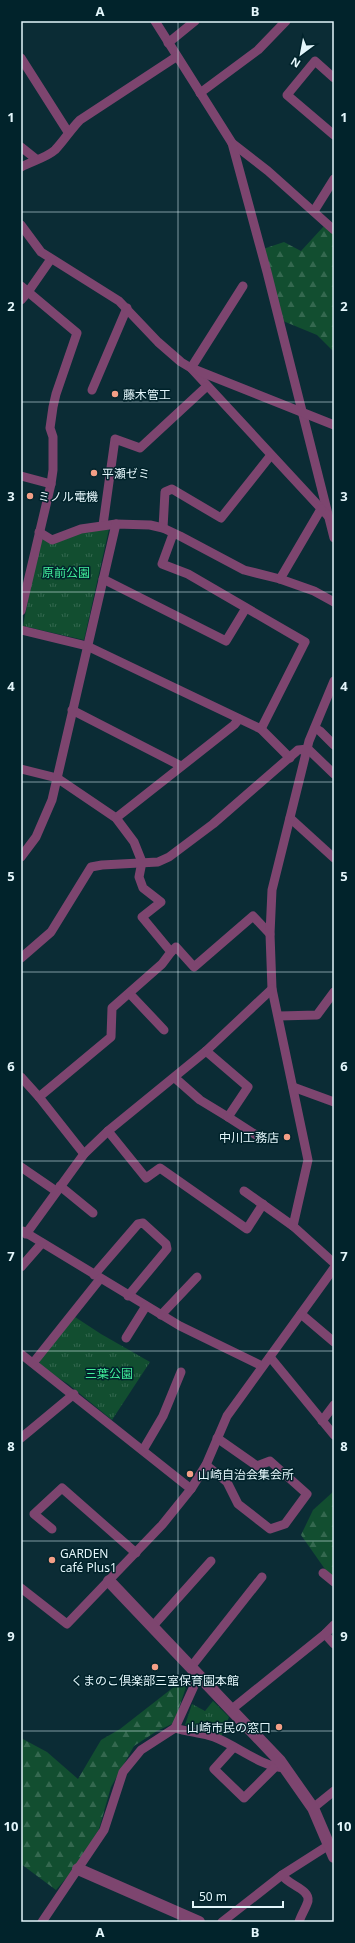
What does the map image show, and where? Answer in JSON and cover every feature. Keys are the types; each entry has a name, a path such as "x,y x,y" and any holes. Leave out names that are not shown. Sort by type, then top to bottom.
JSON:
{"street":[{"path":"155,21 176,57 232,143 267,272 301,412 334,538"},
{"path":"168,43 195,21"},
{"path":"200,93 258,50 286,21"},
{"path":"21,167 36,159 48,155 56,149 68,132 80,120 176,57"},
{"path":"21,58 68,132"},
{"path":"334,78 315,61 287,95 334,135"},
{"path":"232,143 314,211 334,230"},
{"path":"21,148 36,159"},
{"path":"314,211 334,179"},
{"path":"21,226 41,252 119,301 158,342 181,362 191,368 334,425"},
{"path":"21,300 25,289 51,259"},
{"path":"191,368 244,286"},
{"path":"21,611 51,484 53,470 53,437 50,428 56,394 77,333 25,289"},
{"path":"92,390 127,308"},
{"path":"191,368 206,387 328,516"},
{"path":"103,526 115,439 140,448 206,387"},
{"path":"163,528 165,492 172,489 221,518 271,455"},
{"path":"21,476 51,484"},
{"path":"280,578 322,509"},
{"path":"39,532 52,540 82,529 116,524 150,525 163,528 244,570 280,578 314,590 334,602"},
{"path":"21,856 36,837 43,824 52,800 116,524"},
{"path":"173,534 162,564 188,574 305,642 261,729"},
{"path":"103,579 226,641 246,608"},
{"path":"21,630 87,646 261,729 290,758"},
{"path":"294,1226 308,1160 294,1087 272,989 270,934 272,890 308,749 315,728 330,702 334,681"},
{"path":"72,710 181,766"},
{"path":"116,818 234,725 239,719"},
{"path":"315,728 334,745"},
{"path":"21,958 51,932 91,867 158,862 169,857 213,824 298,750 308,749 334,774"},
{"path":"21,769 57,778 116,818 134,842 142,862 139,877 143,888 161,902 142,917 171,952"},
{"path":"290,818 334,858"},
{"path":"39,1097 111,1037 112,1008 130,994 162,964 176,947 194,967 253,916 270,934"},
{"path":"262,1366 128,1296 24,1232 84,1154 108,1131 206,1051 272,989"},
{"path":"279,1016 317,1015 334,992"},
{"path":"130,994 164,1030"},
{"path":"206,1051 248,1088 228,1117"},
{"path":"21,1077 39,1097 84,1154"},
{"path":"174,1078 200,1100 256,1135"},
{"path":"294,1087 334,1102"},
{"path":"108,1131 146,1178 160,1168 247,1229 263,1204"},
{"path":"21,1167 58,1189 93,1213"},
{"path":"244,1191 294,1226 334,1263"},
{"path":"33,1363 138,1224 143,1223 166,1244 167,1249 128,1296"},
{"path":"21,1267 42,1243"},
{"path":"21,1588 67,1624 162,1525 191,1489 206,1465 226,1416 334,1268"},
{"path":"162,1315 198,1277"},
{"path":"126,1338 146,1306"},
{"path":"301,1314 334,1342"},
{"path":"22,1357 33,1363 37,1368 74,1394 191,1489"},
{"path":"270,1357 334,1436"},
{"path":"143,1450 163,1416 181,1372"},
{"path":"21,1438 74,1394"},
{"path":"322,1421 334,1405"},
{"path":"206,1465 227,1482 238,1504 270,1529 285,1524 307,1494 270,1461 257,1466 217,1438"},
{"path":"52,1529 34,1514 62,1488 136,1553"},
{"path":"152,1627 211,1561"},
{"path":"323,1573 334,1582"},
{"path":"42,1922 104,1830 123,1772 141,1750 175,1728 195,1671 262,1577"},
{"path":"109,1581 232,1709 280,1767 313,1808 334,1857"},
{"path":"232,1709 325,1634 334,1625"},
{"path":"325,1634 334,1644"},
{"path":"175,1728 216,1738 233,1748 280,1767"},
{"path":"233,1748 214,1770 244,1798 280,1767"},
{"path":"313,1808 334,1791"},
{"path":"222,1922 282,1875 329,1845"},
{"path":"78,1870 199,1922"},
{"path":"282,1875 287,1882 305,1891 307,1895 308,1900 299,1922"}],"green space":[{"path":"324,226 334,235 334,352 317,335 283,321 263,249 284,242 301,251"},
{"name":"原前公園","path":"109,529 84,640 23,626 40,536 52,540 83,531"},
{"name":"三葉公園","path":"75,1317 101,1334 150,1362 112,1420 68,1384 41,1367 39,1360"},
{"path":"334,1491 334,1582 301,1535 313,1510"},
{"path":"188,1676 188,1681 174,1723 157,1731 134,1746 111,1787 99,1829 80,1862 56,1890 21,1864 21,1738 47,1752 78,1779 101,1740 120,1729"},
{"path":"213,1701 229,1717 221,1737 185,1725 192,1704 205,1711"}],"place":[{"name":"藤木管工","path":"115,394"},
{"name":"平瀬ゼミ","path":"94,473"},
{"name":"ミノル電機","path":"30,496"},
{"name":"中川工務店","path":"287,1137"},
{"name":"山崎自治会集会所","path":"190,1474"},
{"name":"GARDEN café Plus1","path":"52,1560"},
{"name":"くまのこ倶楽部三室保育園本館","path":"155,1667"},
{"name":"山崎市民の窓口","path":"279,1727"}]}
